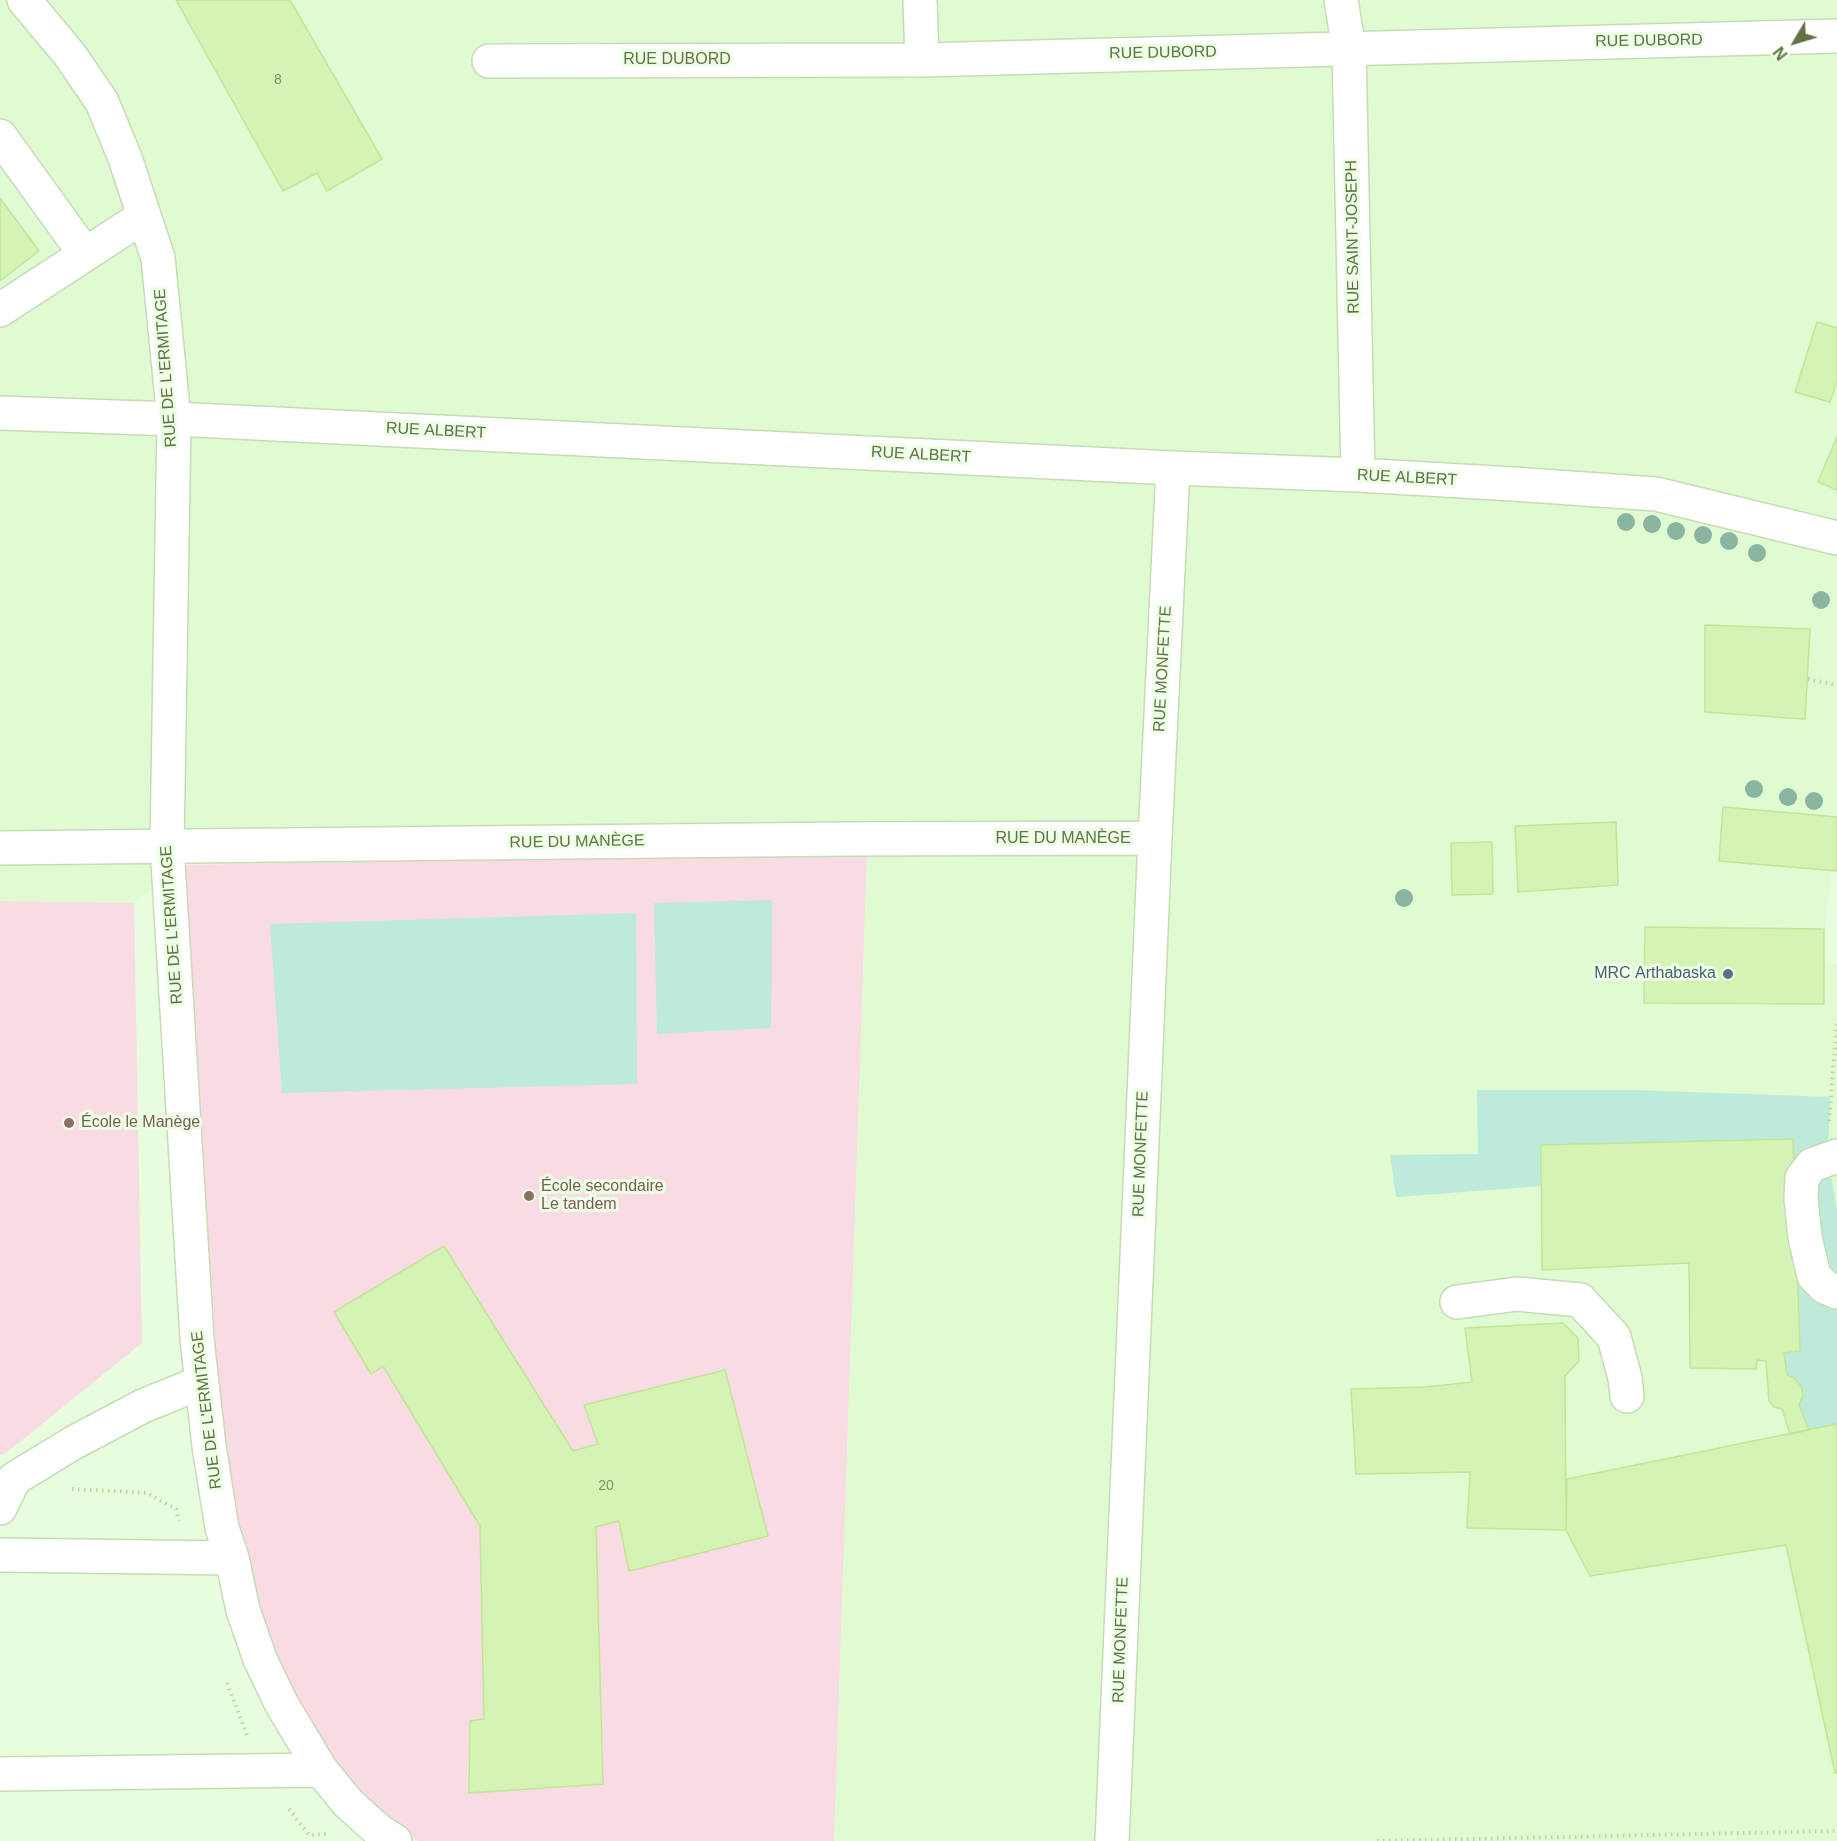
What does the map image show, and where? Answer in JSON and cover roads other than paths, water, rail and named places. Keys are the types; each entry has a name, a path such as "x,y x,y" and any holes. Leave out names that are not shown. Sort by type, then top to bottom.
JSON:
{"street":[{"name":"RUE DE L'ERMITAGE","path":"24,0 70,56 102,102 125,158 158,258 174,418 167,846 188,1215 208,1446 222,1528 232,1558 243,1610 260,1659 281,1703 321,1770 348,1803 384,1838"},
{"path":"920,0 922,60"},
{"name":"RUE SAINT-JOSEPH","path":"1341,0 1349,49 1358,475"},
{"name":"RUE DUBORD","path":"489,61 922,60 1837,36"},
{"path":"0,136 85,254"},
{"path":"0,309 144,216"},
{"name":"RUE ALBERT","path":"0,413 174,418 1173,468 1358,475 1656,494 1837,538"},
{"name":"RUE MONFETTE","path":"1112,1841 1173,468"},
{"name":"RUE DU MANÈGE","path":"0,849 859,839 1155,838"},
{"path":"1837,1156 1812,1165 1802,1178 1801,1199 1804,1237 1814,1276 1825,1287 1837,1292"},
{"path":"1456,1302 1517,1294 1580,1300 1614,1337 1625,1378 1627,1396"},
{"path":"0,1508 14,1479 73,1443 143,1406 202,1382"},
{"path":"0,1555 232,1558"},
{"path":"0,1774 321,1770"}],"place":[{"name":"MRC Arthabaska","path":"1728,974"},
{"name":"École le Manège","path":"69,1123"},
{"name":"École secondaire Le tandem","path":"529,1196"}]}
